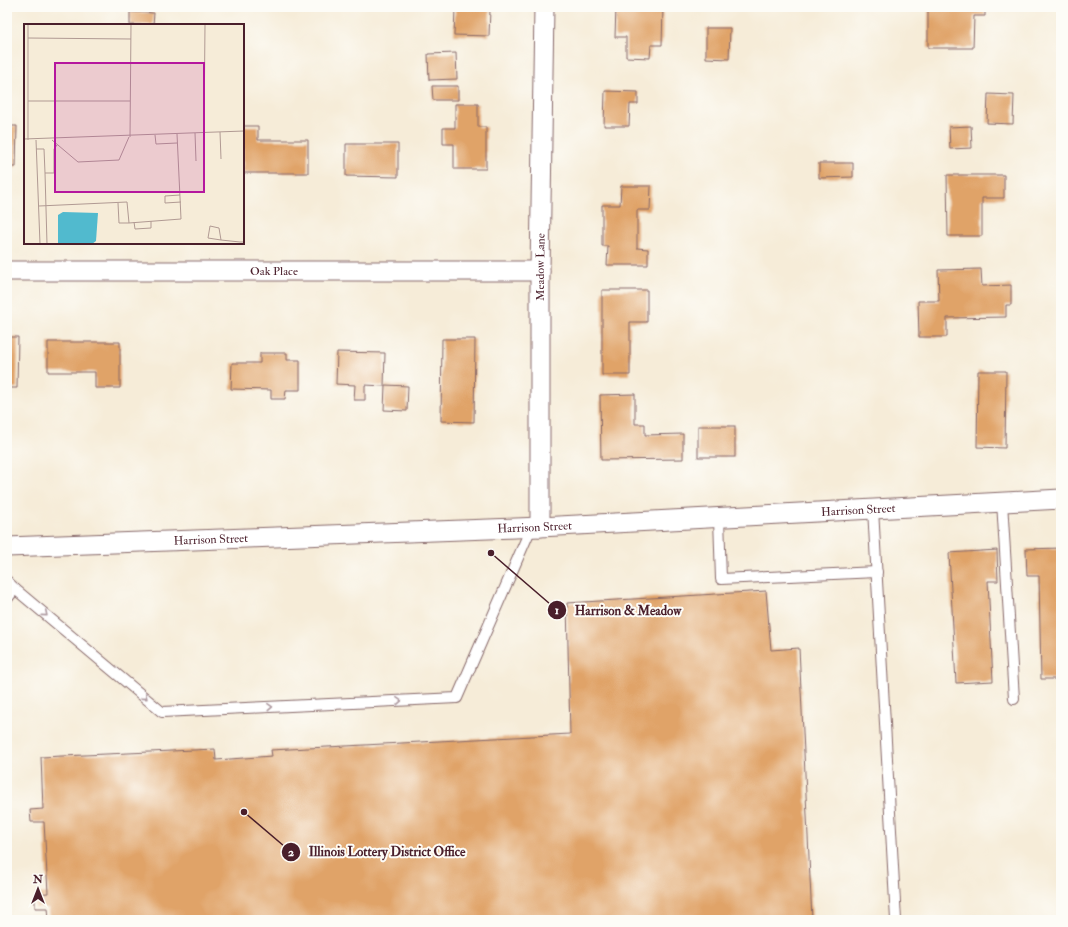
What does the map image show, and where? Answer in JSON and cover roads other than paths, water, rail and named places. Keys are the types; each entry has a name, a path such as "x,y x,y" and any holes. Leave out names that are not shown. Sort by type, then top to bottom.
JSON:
{"street":[{"name":"Meadow Lane","path":"536,528 544,7"},
{"name":"Oak Place","path":"7,271 540,270"},
{"name":"Harrison Street","path":"7,547 536,528 1061,499"}],"lane":[{"path":"1002,502 1014,699"},
{"path":"873,509 896,920"},
{"path":"719,518 721,579 876,572"},
{"path":"7,580 15,589 162,712 457,698 536,528"},
{"path":"7,599 15,589"}],"place":[{"name":"Harrison & Meadow","path":"491,553"},
{"name":"Illinois Lottery District Office","path":"244,812"}]}
